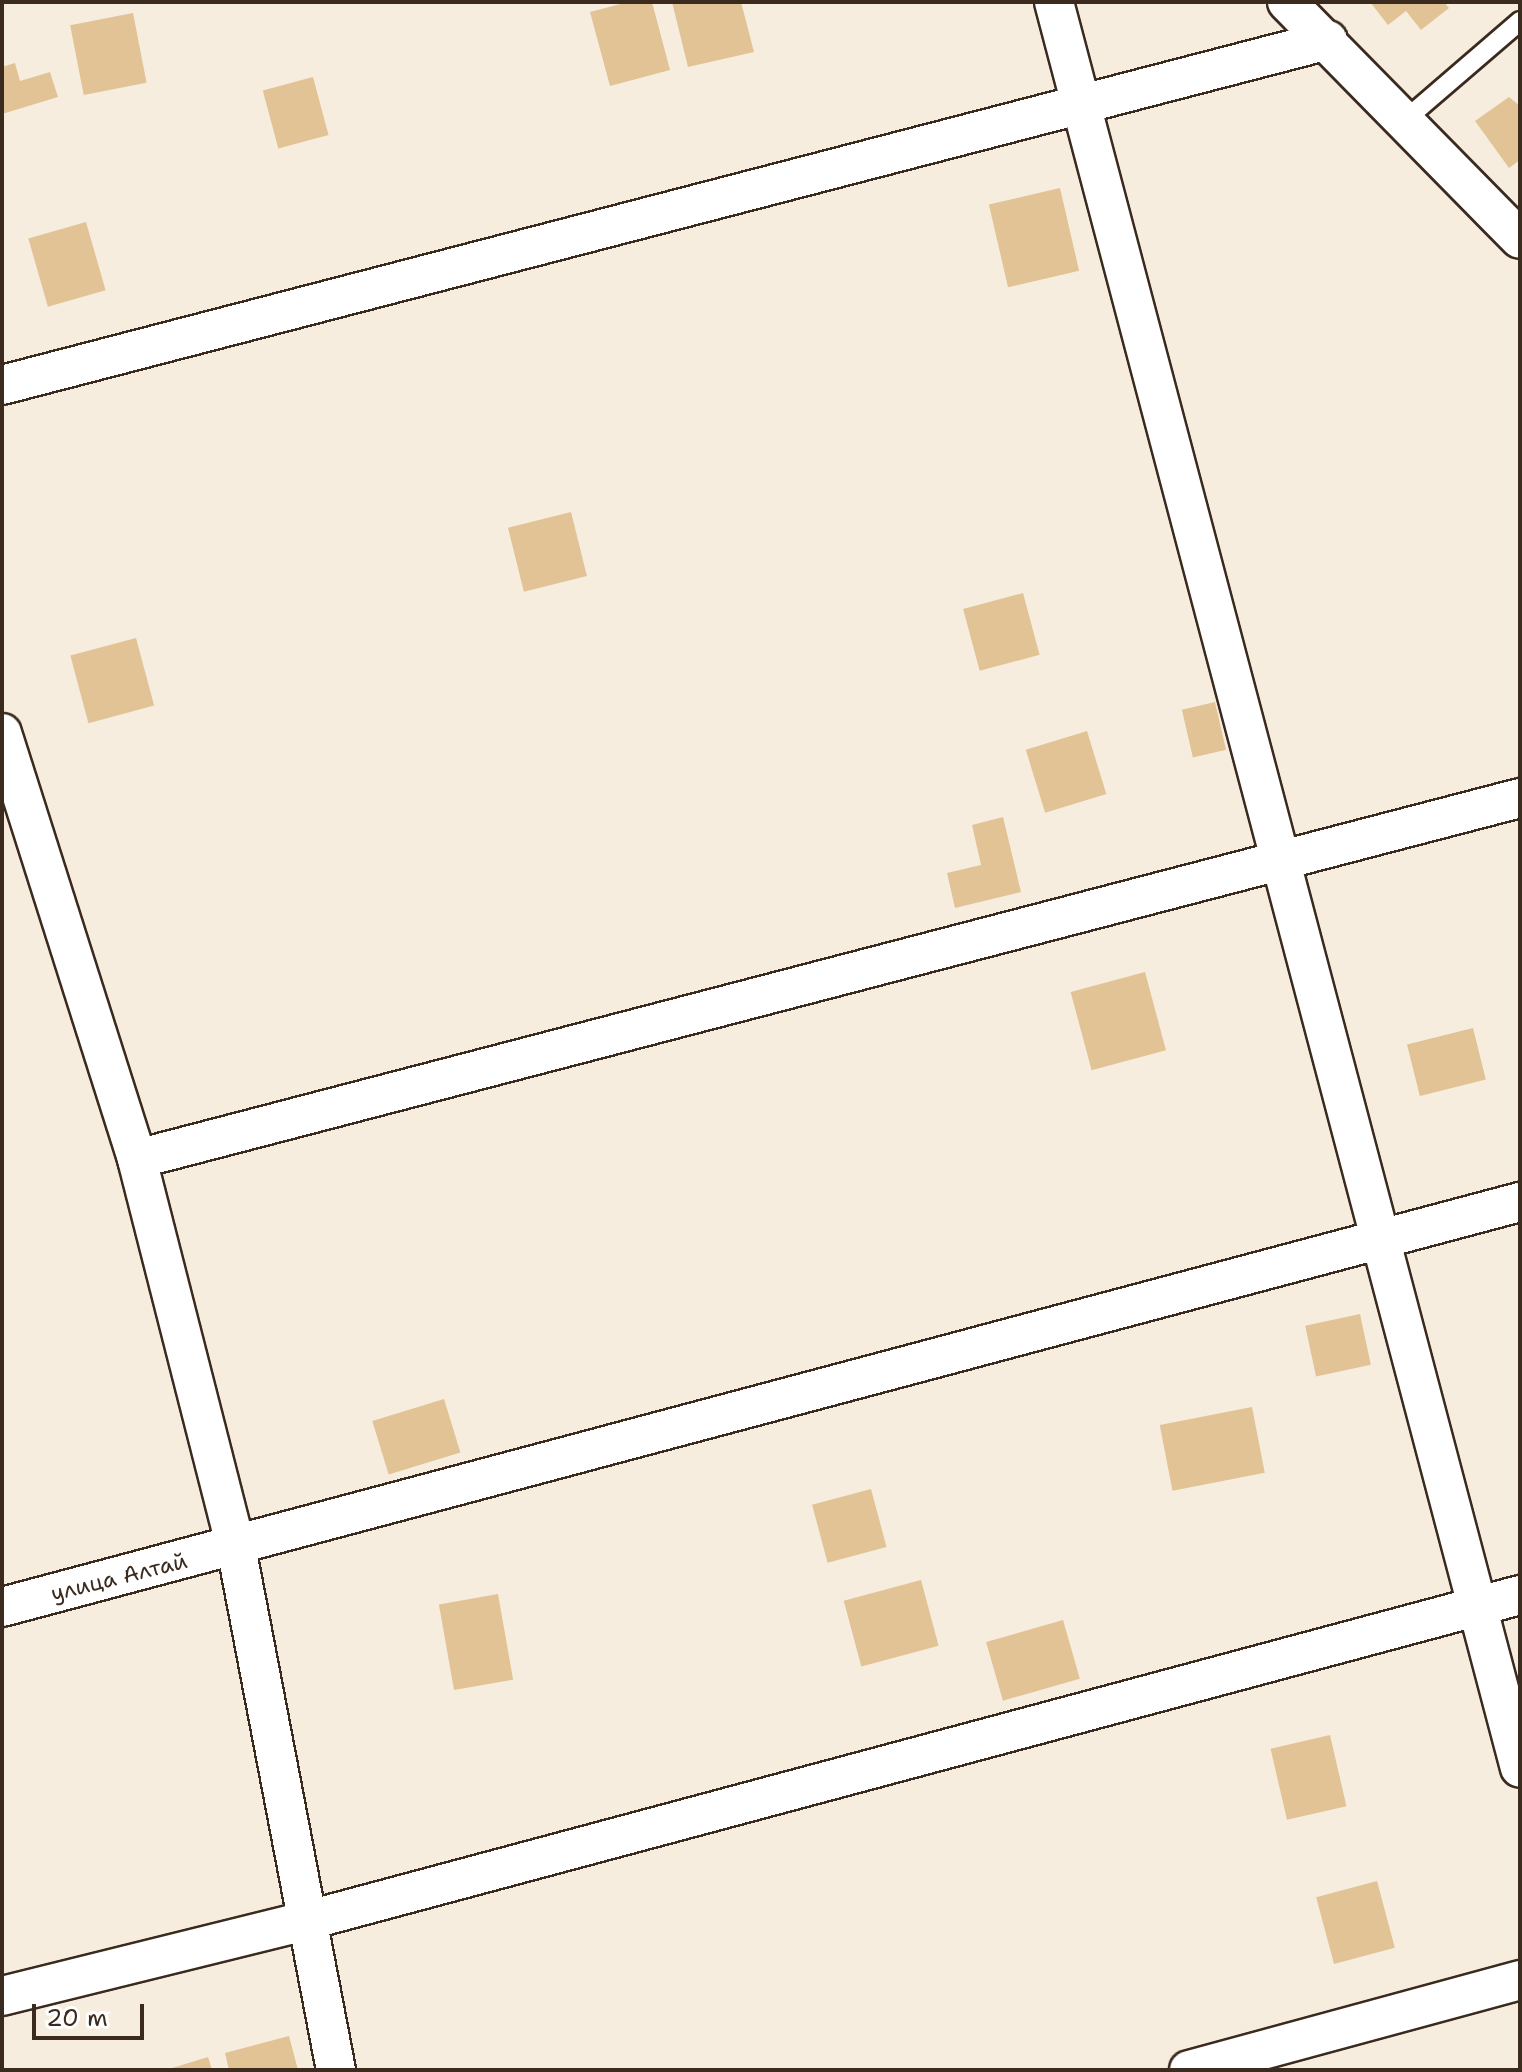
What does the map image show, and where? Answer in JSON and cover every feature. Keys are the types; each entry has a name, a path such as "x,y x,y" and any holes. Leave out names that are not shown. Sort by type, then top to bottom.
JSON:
{"street":[{"path":"1054,2 1078,105 1520,1768"},
{"path":"1287,2 1328,40 1520,239"},
{"path":"2,385 1328,40"},
{"path":"2,733 137,1159 236,1547 305,1921 336,2070"},
{"path":"137,1159 1520,798"},
{"name":"улица Алтай","path":"2,1607 1520,1202"},
{"path":"2,1996 305,1921 1520,1595"},
{"path":"1189,2070 1520,1980"}],"lane":[{"path":"1405,120 1520,21"}],"building":[{"path":"628,2 652,2 670,70 610,86 590,12"},
{"path":"672,2 741,2 754,52 688,67"},
{"path":"1370,2 1444,2 1449,8 1421,30 1406,11 1388,25"},
{"path":"133,13 147,83 84,95 70,25"},
{"path":"15,63 20,81 50,72 58,97 2,114 2,67"},
{"path":"313,77 329,135 278,148 263,90"},
{"path":"1509,97 1520,106 1520,160 1509,168 1475,121"},
{"path":"1060,188 1079,271 1008,287 989,204"},
{"path":"86,222 106,290 48,307 28,239"},
{"path":"571,512 587,576 524,592 508,528"},
{"path":"1023,593 1040,655 980,671 963,609"},
{"path":"136,638 154,706 88,723 70,656"},
{"path":"1215,702 1226,750 1193,757 1182,710"},
{"path":"1087,731 1106,794 1045,813 1026,750"},
{"path":"1003,817 1021,892 955,908 947,873 981,865 972,825"},
{"path":"1145,972 1166,1050 1092,1070 1071,992"},
{"path":"1473,1028 1486,1079 1420,1096 1407,1044"},
{"path":"1360,1314 1371,1365 1316,1377 1305,1326"},
{"path":"444,1399 460,1453 389,1474 372,1421"},
{"path":"1252,1407 1265,1473 1173,1491 1160,1425"},
{"path":"871,1489 887,1547 828,1563 812,1505"},
{"path":"921,1580 939,1646 861,1666 844,1601"},
{"path":"498,1594 513,1680 454,1690 439,1604"},
{"path":"1063,1620 1080,1679 1003,1701 986,1642"},
{"path":"1330,1735 1346,1806 1287,1820 1271,1749"},
{"path":"1377,1881 1395,1948 1334,1964 1316,1897"},
{"path":"289,2036 298,2070 229,2070 225,2053"},
{"path":"208,2057 212,2070 169,2070 169,2069"}]}
